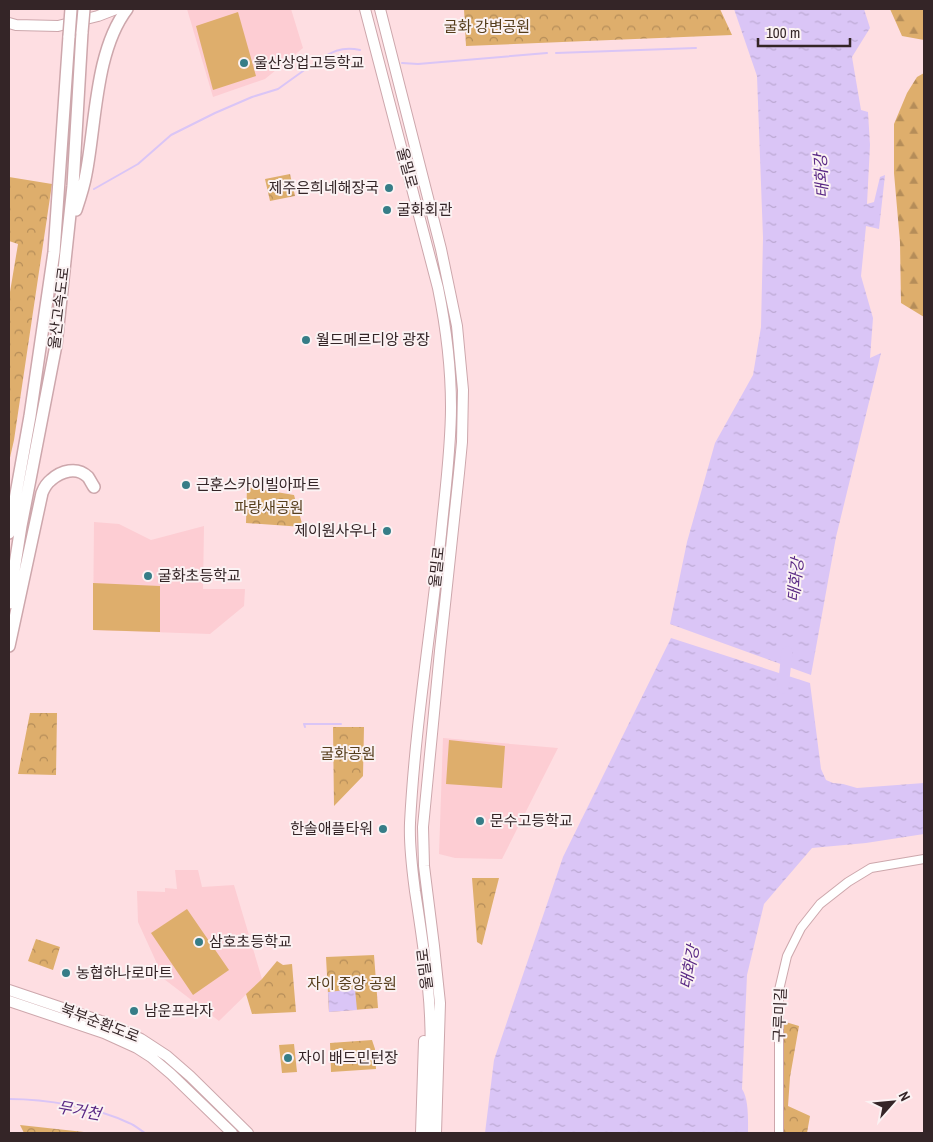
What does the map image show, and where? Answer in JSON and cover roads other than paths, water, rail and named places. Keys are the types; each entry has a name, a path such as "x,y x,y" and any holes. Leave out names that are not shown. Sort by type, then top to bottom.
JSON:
{"highway":[{"path":"66,9 70,36"},
{"name":"울산고속도로","path":"9,603 12,528 54,252 71,9"},
{"name":"울산고속도로","path":"12,528 56,344 74,186 84,9"},
{"path":"67,241 86,175 102,69 116,27 127,9"},
{"path":"9,646 42,493 50,480 67,471 81,472 88,477 94,487"},
{"path":"12,528 19,584 14,619"}],"main road":[{"path":"9,23 16,25 58,26 98,16 116,9"},
{"name":"울밀로","path":"365,9 438,288 445,328 451,391 449,453 418,726 410,825 411,865 424,955 431,1032 428,1133"},
{"name":"울밀로","path":"380,9 441,249 457,326 462,382 463,408 460,458 423,827 424,866 440,1003 439,1061"},
{"path":"421,1133 426,988 424,955"},
{"name":"북부순환도로","path":"9,990 107,1023 141,1039 167,1056 190,1076 248,1133"},
{"name":"북부순환도로","path":"9,1001 104,1032 137,1048 177,1079 232,1133"},
{"path":"436,1133 439,1061"},
{"path":"439,1061 444,1133"}],"street":[{"name":"구루미길","path":"779,1133 779,990 787,956 801,928 820,904 848,882 871,868 924,859"}],"water":[{"path":"734,9 864,9 870,28 852,57 861,110 868,112 870,145 867,204 874,202 880,177 885,175 879,229 866,226 861,276 873,318 870,358 881,353 836,537 811,675 670,624 687,542 715,443 753,375 761,327 763,238 757,76"},
{"path":"671,638 810,683 821,769 826,780 857,788 924,783 924,834 866,843 812,848 764,904 747,975 742,1089 747,1104 748,1133 485,1133 494,1060 563,857"},
{"path":"355,989 357,1010 329,1012 328,992"}],"waterway":[{"path":"556,53 696,48"},
{"path":"316,62 342,49 360,50"},
{"path":"402,63 418,64 547,53"},
{"path":"94,189 138,164 171,135 252,97 278,89 310,66"},
{"name":"태화강","path":"783,688 787,652"},
{"path":"305,727 304,724 341,724"},
{"name":"무거천","path":"9,1099 38,1100 86,1108 116,1117 145,1133"}],"place":[{"name":"울산상업고등학교","path":"244,63"},
{"name":"제주은희네해장국","path":"389,188"},
{"name":"굴화회관","path":"387,210"},
{"name":"월드메르디앙 광장","path":"306,340"},
{"name":"근훈스카이빌아파트","path":"186,485"},
{"name":"제이원사우나","path":"387,531"},
{"name":"굴화초등학교","path":"148,576"},
{"name":"문수고등학교","path":"480,821"},
{"name":"한솔애플타워","path":"383,829"},
{"name":"삼호초등학교","path":"199,942"},
{"name":"농협하나로마트","path":"66,973"},
{"name":"남운프라자","path":"134,1011"},
{"name":"자이 배드민턴장","path":"288,1058"}],"park label":[{"name":"굴화 강변공원","path":"487,27"},
{"name":"파랑새공원","path":"269,508"},
{"name":"굴화공원","path":"348,754"},
{"name":"자이 중앙 공원","path":"352,984"}]}
